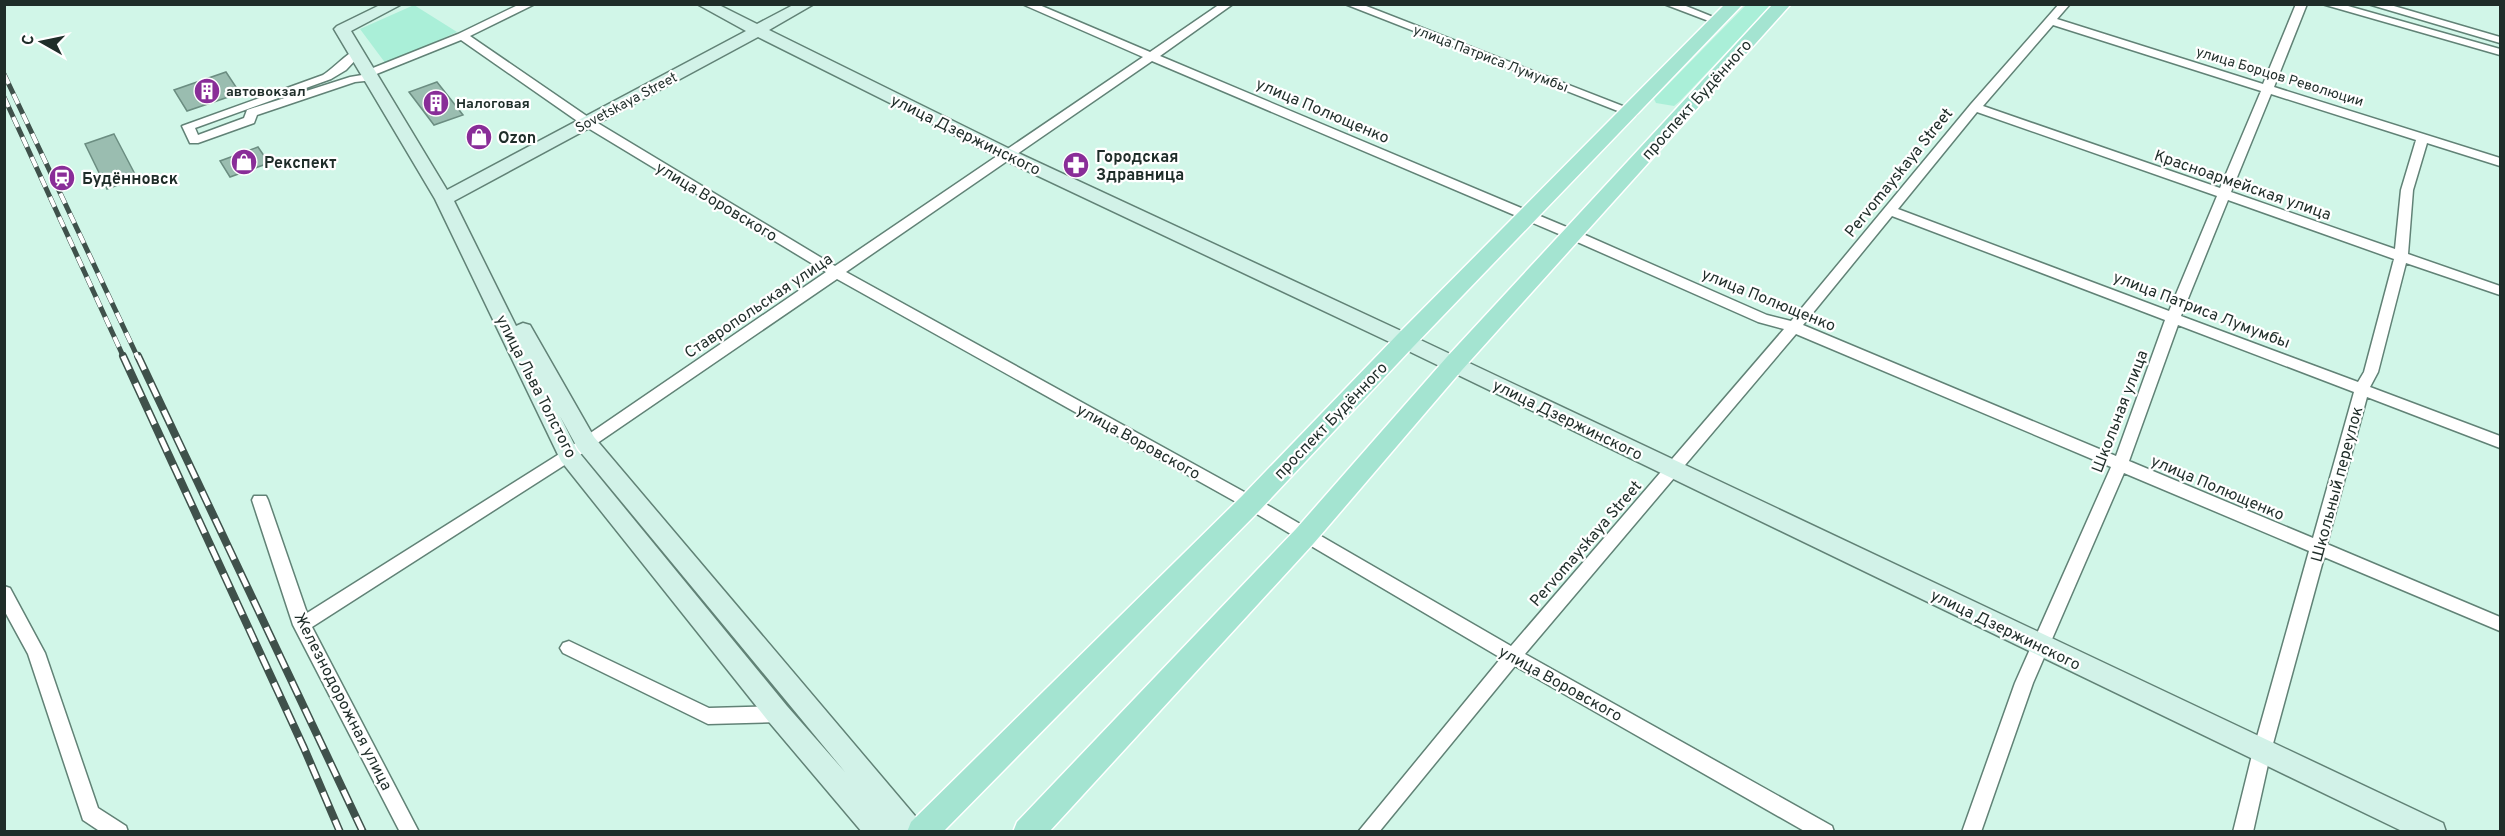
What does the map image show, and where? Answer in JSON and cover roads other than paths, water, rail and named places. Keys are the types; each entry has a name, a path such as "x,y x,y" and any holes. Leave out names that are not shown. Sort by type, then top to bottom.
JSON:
{"main road":[{"name":"проспект Будённого","path":"1028,831 1305,536 1454,364 1783,4"},
{"name":"проспект Будённого","path":"922,831 1251,503 1405,340 1636,108 1726,13"},
{"path":"1636,108 1680,119"}],"street":[{"name":"улица Льва Толстого","path":"395,4 342,29 446,197 577,449 778,714 880,831"},
{"path":"356,53 342,68 327,76 188,126 194,140 250,120 250,113 369,76 530,4"},
{"name":"улица Дзержинского","path":"704,4 1008,155 1405,340 2433,831"},
{"name":"Sovetskaya Street","path":"446,197 807,4"},
{"name":"улица Полющенко","path":"1027,4 1529,216 1763,319 1794,327 2500,624"},
{"name":"Ставропольская улица","path":"302,625 577,449 1228,4"},
{"name":"улица Патриса Лумумбы","path":"1350,4 1636,108"},
{"path":"1669,4 1726,13"},
{"name":"Pervomayskaya Street","path":"1367,831 1794,327 1975,107 2065,4"},
{"name":"Школьная улица","path":"1971,831 2040,645 2120,465 2173,318 2302,4"},
{"path":"2327,4 2500,52"},
{"path":"2373,4 2500,40"},
{"name":"улица Борцов Революции","path":"2050,21 2268,87 2500,162"},
{"name":"улица Воровского","path":"462,36 587,122 837,273 1251,503 1513,656 1825,831"},
{"name":"Красноармейская улица","path":"1975,107 2500,291"},
{"name":"Школьный переулок","path":"2243,831 2262,751 2362,389 2371,372 2401,257 2407,190 2423,137"},
{"name":"улица Патриса Лумумбы","path":"1891,211 2500,442"},
{"name":"улица Льва Толстого","path":"577,449 911,831"},
{"name":"Железнодорожная улица","path":"260,500 302,625 410,831"},
{"path":"4,593 36,653 90,814 119,831"},
{"path":"569,648 708,716 778,714"}],"railway":[{"path":"4,74 138,358"},
{"path":"4,97 124,358"},
{"path":"123,356 304,748 340,832"},
{"path":"138,356 363,832"}],"place":[{"name":"автовокзал","path":"207,91"},
{"name":"Налоговая","path":"436,103"},
{"name":"Ozon","path":"479,137"},
{"name":"Рекспект","path":"244,162"},
{"name":"Городская Здравница","path":"1076,165"},
{"name":"Будённовск","path":"62,178"}]}
